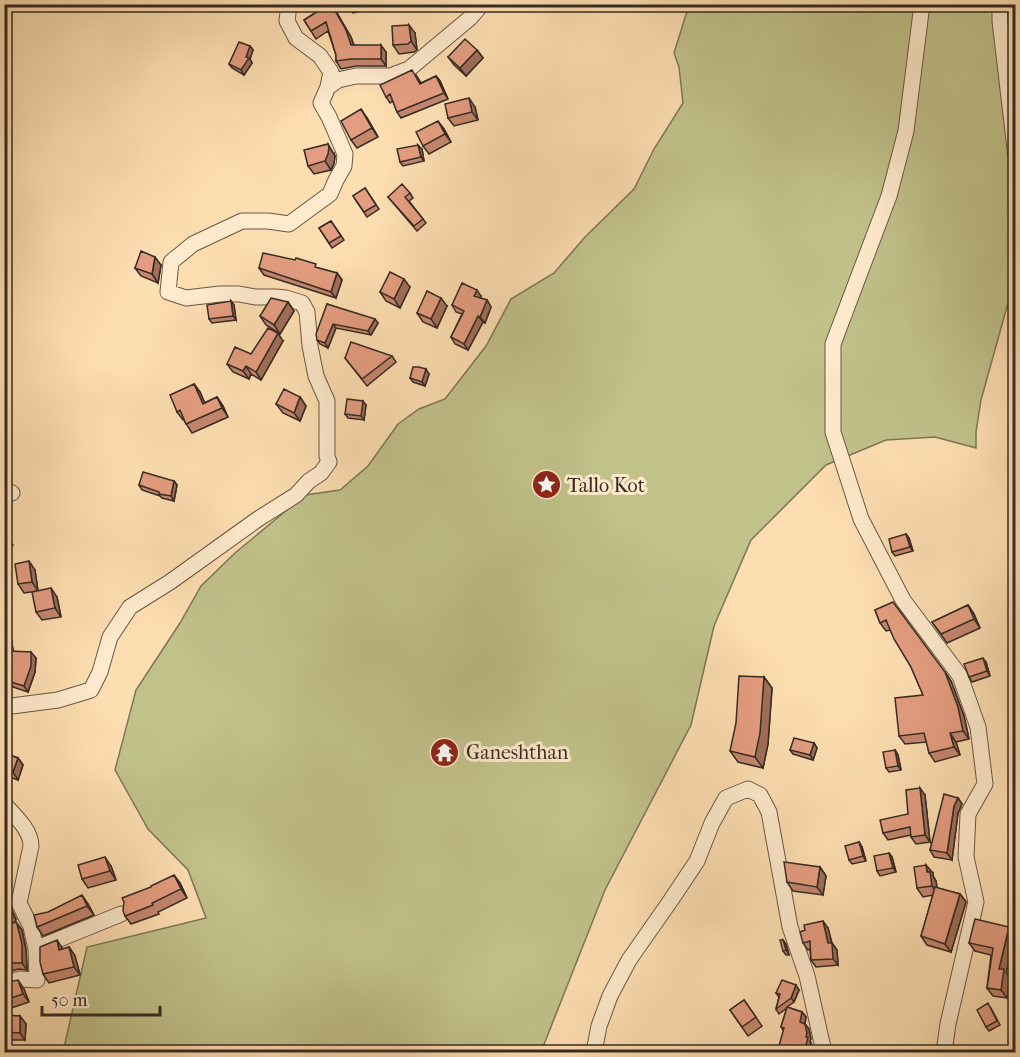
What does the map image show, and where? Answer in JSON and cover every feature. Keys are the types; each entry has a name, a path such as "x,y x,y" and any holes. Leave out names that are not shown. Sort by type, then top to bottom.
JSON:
{"street":[{"path":"4,707 58,700 91,690 100,672 110,637 130,607 296,495 309,481 321,473 328,462 327,401 316,376 307,312 302,303 286,298 240,294 186,298 168,292 171,262 193,244 242,221 289,224 330,194 344,166 345,154 321,104 331,72 320,56 296,38 287,21 289,4"},
{"path":"328,87 338,80 356,76 390,76 409,69 470,18 482,4"},
{"path":"922,4 906,131 892,185 833,344 833,432 861,519 903,600 960,676 978,727 986,784 968,814 966,857 976,903 948,1024 944,1053"},
{"path":"1000,4 1016,157"},
{"path":"594,1053 599,1026 610,996 629,960 697,861 712,823 726,798 748,789 760,795 769,812 790,927 807,976 824,1053"},
{"path":"4,804 31,839 19,903 31,927 36,949 37,980 20,980 4,984"},
{"path":"36,949 121,914"}],"green space":[{"path":"689,5 1015,5 1015,278 981,400 976,448 935,437 886,440 826,465 751,540 714,626 691,725 605,890 541,1052 218,1052 217,1048 211,1052 63,1052 87,947 206,918 188,870 148,829 115,770 136,690 180,623 201,586 235,553 305,495 340,490 368,466 398,424 419,409 445,399 486,346 511,299 554,273 585,237 634,189 654,149 683,103 679,67 674,53"}],"building":[{"path":"316,4 331,4 346,30 351,45 381,45 381,59 336,61 326,22 311,31 304,20 320,10"},
{"path":"409,25 411,41 408,44 393,45 392,26"},
{"path":"465,39 477,50 460,68 448,57"},
{"path":"239,42 250,46 246,57 249,58 241,70 229,64"},
{"path":"412,70 420,84 436,76 444,93 397,112 390,94 386,97 380,85"},
{"path":"469,98 472,112 448,118 445,104"},
{"path":"361,109 372,128 351,140 341,121"},
{"path":"438,121 445,134 423,146 416,132"},
{"path":"328,144 325,161 308,166 304,150"},
{"path":"418,145 421,157 400,162 397,149"},
{"path":"402,184 410,193 405,197 423,219 414,226 388,197"},
{"path":"365,188 376,205 364,212 353,196"},
{"path":"331,221 341,236 329,243 319,228"},
{"path":"141,251 155,257 152,274 135,268"},
{"path":"263,253 295,260 296,258 316,264 315,267 337,273 331,292 259,268"},
{"path":"390,272 404,279 394,299 380,292"},
{"path":"462,283 477,290 474,296 487,300 464,344 451,337 464,311 452,305"},
{"path":"427,291 441,298 431,319 417,313"},
{"path":"271,298 288,302 274,325 260,316"},
{"path":"231,301 233,316 209,319 207,305"},
{"path":"327,304 375,319 368,331 333,324 325,343 317,340 316,334"},
{"path":"268,328 278,333 256,372 246,366 243,371 227,364 235,347 251,354"},
{"path":"351,342 392,356 362,379 345,358"},
{"path":"413,367 426,369 422,382 410,378"},
{"path":"194,384 203,404 217,397 222,408 186,424 180,410 177,412 170,395"},
{"path":"284,389 300,397 294,413 276,404"},
{"path":"347,399 363,401 361,416 345,414"},
{"path":"143,472 174,481 171,496 159,494 159,492 139,485"},
{"path":"906,534 910,547 892,552 889,539"},
{"path":"29,561 32,582 18,584 15,564"},
{"path":"51,588 55,608 36,612 32,592"},
{"path":"893,602 945,672 958,707 963,731 950,733 954,747 929,753 924,733 899,736 895,698 923,695 886,620 880,623 875,610"},
{"path":"968,605 974,619 941,634 932,622"},
{"path":"7,630 10,651 31,652 31,666 24,686 4,680 4,631"},
{"path":"983,658 987,671 969,677 964,664"},
{"path":"739,676 764,677 760,733 755,757 730,751 736,723"},
{"path":"794,738 814,743 810,755 790,750"},
{"path":"895,750 898,766 886,768 883,752"},
{"path":"4,753 18,758 13,772 4,769"},
{"path":"920,788 925,835 911,837 910,827 883,833 880,820 908,814 906,790"},
{"path":"944,794 958,798 954,806 947,853 930,850"},
{"path":"859,842 863,856 849,860 845,846"},
{"path":"889,853 893,868 877,871 874,856"},
{"path":"105,857 110,871 82,879 78,865"},
{"path":"784,862 820,867 817,887 787,882"},
{"path":"926,865 927,872 930,872 932,886 917,888 914,867"},
{"path":"174,875 181,889 152,903 153,905 125,916 122,898"},
{"path":"935,887 960,894 945,944 921,936"},
{"path":"82,895 87,906 37,927 34,915 48,912"},
{"path":"4,903 11,912 7,925 16,922 17,924 22,944 22,963 4,965"},
{"path":"975,919 1009,927 999,969 1004,969 1001,990 987,988 993,948 969,943"},
{"path":"823,921 828,943 832,943 833,959 811,960 810,941 803,943 800,932 805,930 804,925"},
{"path":"57,940 59,950 69,947 74,967 43,974 40,947"},
{"path":"780,940 783,940 786,950 783,951"},
{"path":"18,980 23,994 5,1000 4,983"},
{"path":"782,980 796,985 791,998 776,1009 780,994 776,993"},
{"path":"744,1000 756,1017 742,1027 730,1010"},
{"path":"988,1003 997,1021 986,1027 977,1010"},
{"path":"787,1007 802,1012 800,1022 805,1024 806,1037 808,1037 804,1053 777,1053"},
{"path":"4,1015 20,1016 20,1033 4,1032"}],"place":[{"name":"Tallo Kot","path":"546,485"},
{"name":"Ganeshthan","path":"445,752"}]}
